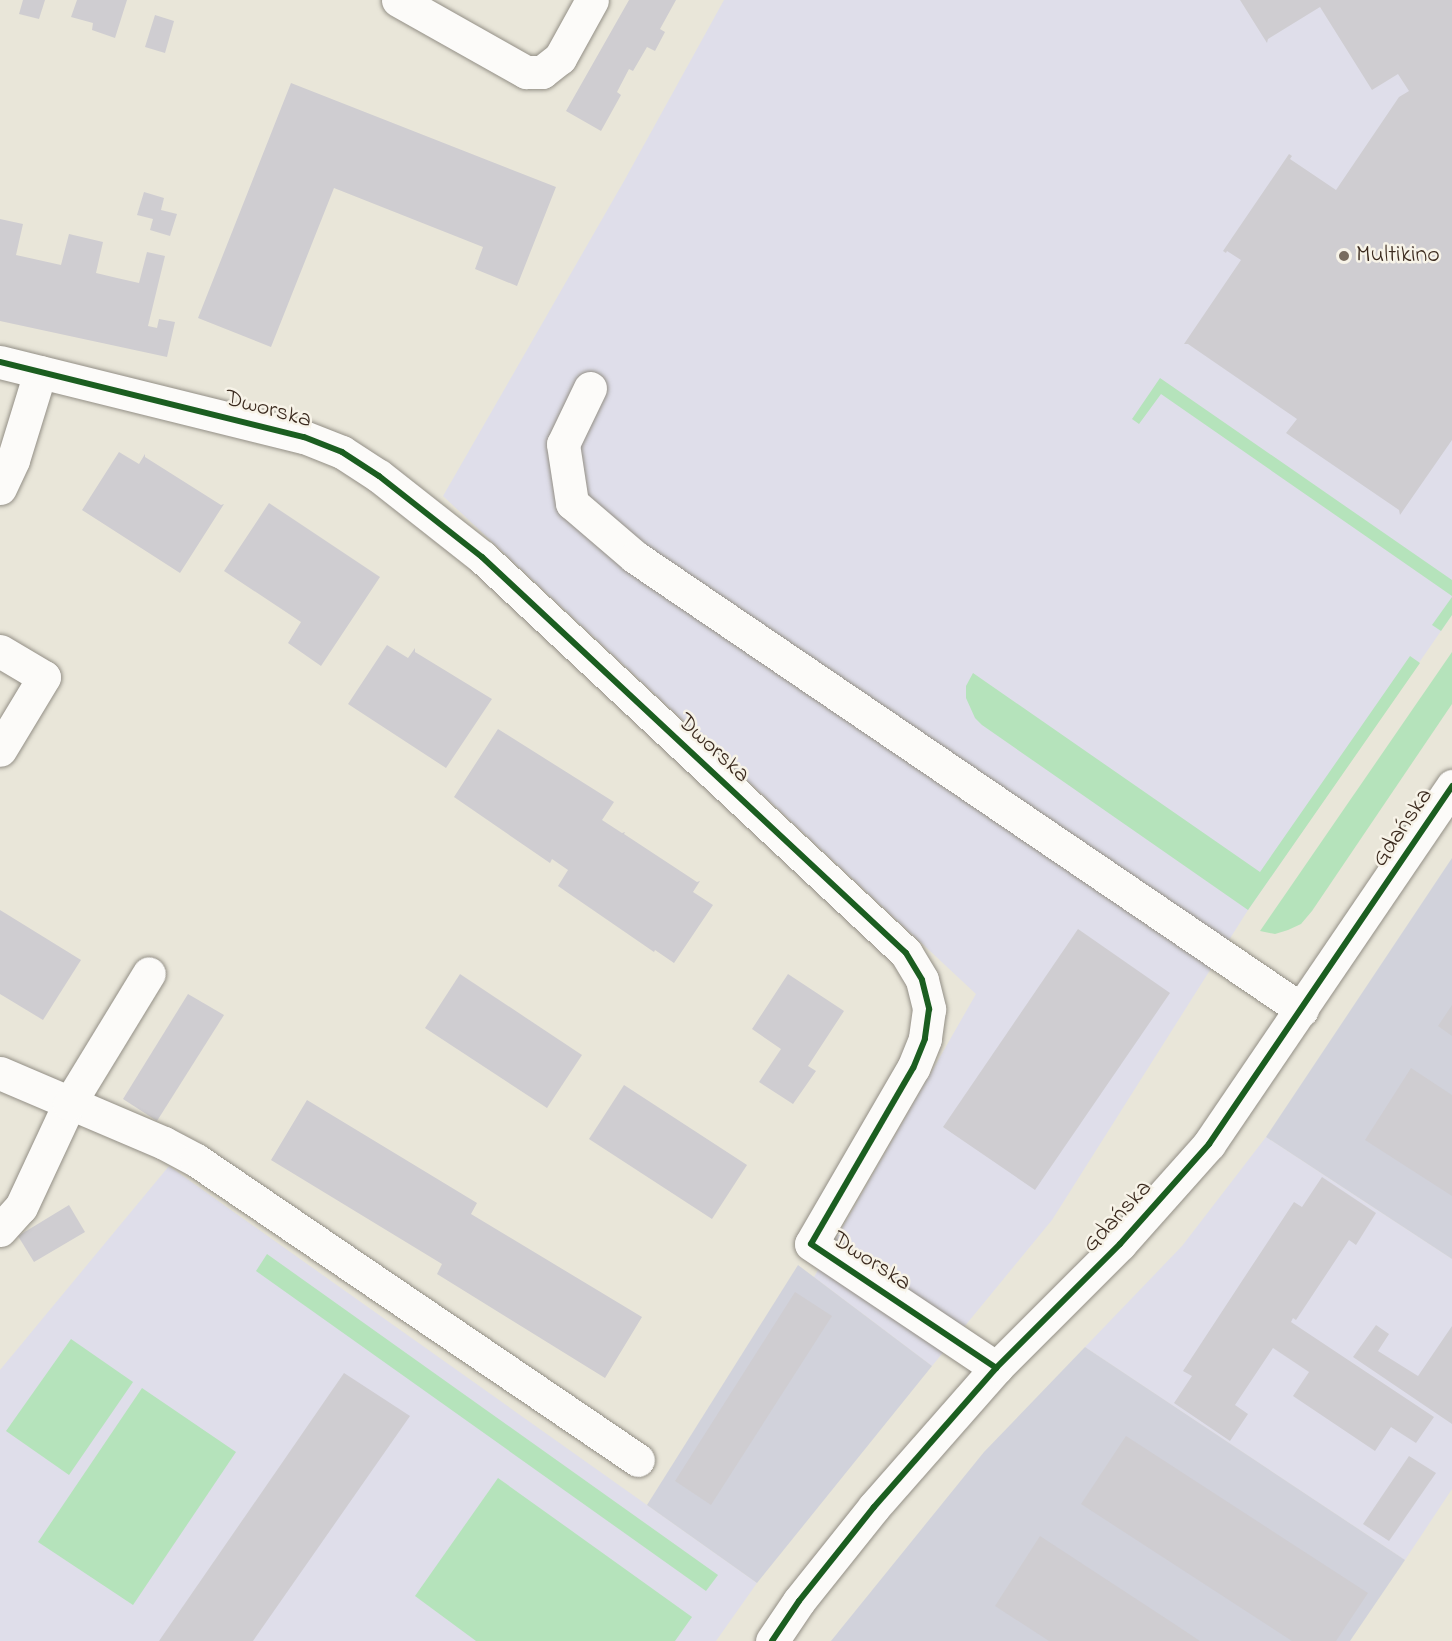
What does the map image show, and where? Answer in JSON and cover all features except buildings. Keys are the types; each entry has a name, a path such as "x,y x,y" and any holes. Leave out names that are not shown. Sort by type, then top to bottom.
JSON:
{"street":[{"path":"398,0 526,72 542,72 560,58 592,0"},
{"name":"Dworska","path":"0,362 303,437 342,452 379,476 482,557 906,953 922,980 929,1010 925,1039 913,1068 811,1244 996,1368"},
{"path":"0,488 13,460 40,372"},
{"path":"590,388 563,444 572,503 634,557 1302,1010"},
{"path":"0,651 44,677 0,750"},
{"name":"Gdańska","path":"771,1641 799,1601 874,1507 996,1368 1120,1244 1209,1144 1452,786"},
{"path":"0,1230 21,1207 69,1104 149,973"},
{"path":"0,1072 69,1104 164,1143 196,1160 638,1460"}],"shaded area":[{"path":"724,0 1452,0 1452,615 1248,910 1052,1220 932,1366 814,1277 976,994 443,496 624,181"},
{"path":"1452,858 1452,1259 1266,1137"},
{"path":"1266,1137 1452,1259 1452,1489 1405,1560 1085,1347 1182,1246"},
{"path":"169,1166 757,1583 716,1641 0,1641 0,1370"},
{"path":"798,1265 932,1366 757,1583 647,1505"},
{"path":"1085,1347 1405,1560 1350,1641 831,1641 984,1452"}],"green space":[{"path":"1160,378 1452,580 1452,596 1161,394 1139,424 1132,419"},
{"path":"1452,597 1452,615 1441,631 1432,625"},
{"path":"1452,652 1452,704 1312,911 1301,924 1288,930 1275,934 1260,931"},
{"path":"1410,656 1420,663 1248,910 982,725 975,718 966,698 966,686 973,673 1260,872"},
{"path":"267,1254 718,1575 706,1591 256,1271"},
{"path":"71,1339 133,1382 69,1475 6,1431"},
{"path":"142,1388 236,1452 133,1605 38,1542"},
{"path":"498,1478 692,1617 675,1641 476,1641 415,1596"}],"cycle path":[{"path":"0,362 304,437 342,452 379,476 482,557 906,953 922,980 929,1009 925,1039 913,1068 811,1244 996,1368"},
{"path":"772,1641 799,1601 874,1507 996,1368 1120,1244 1209,1144 1452,786"}],"place":[{"name":"Multikino","path":"1344,256"}]}
